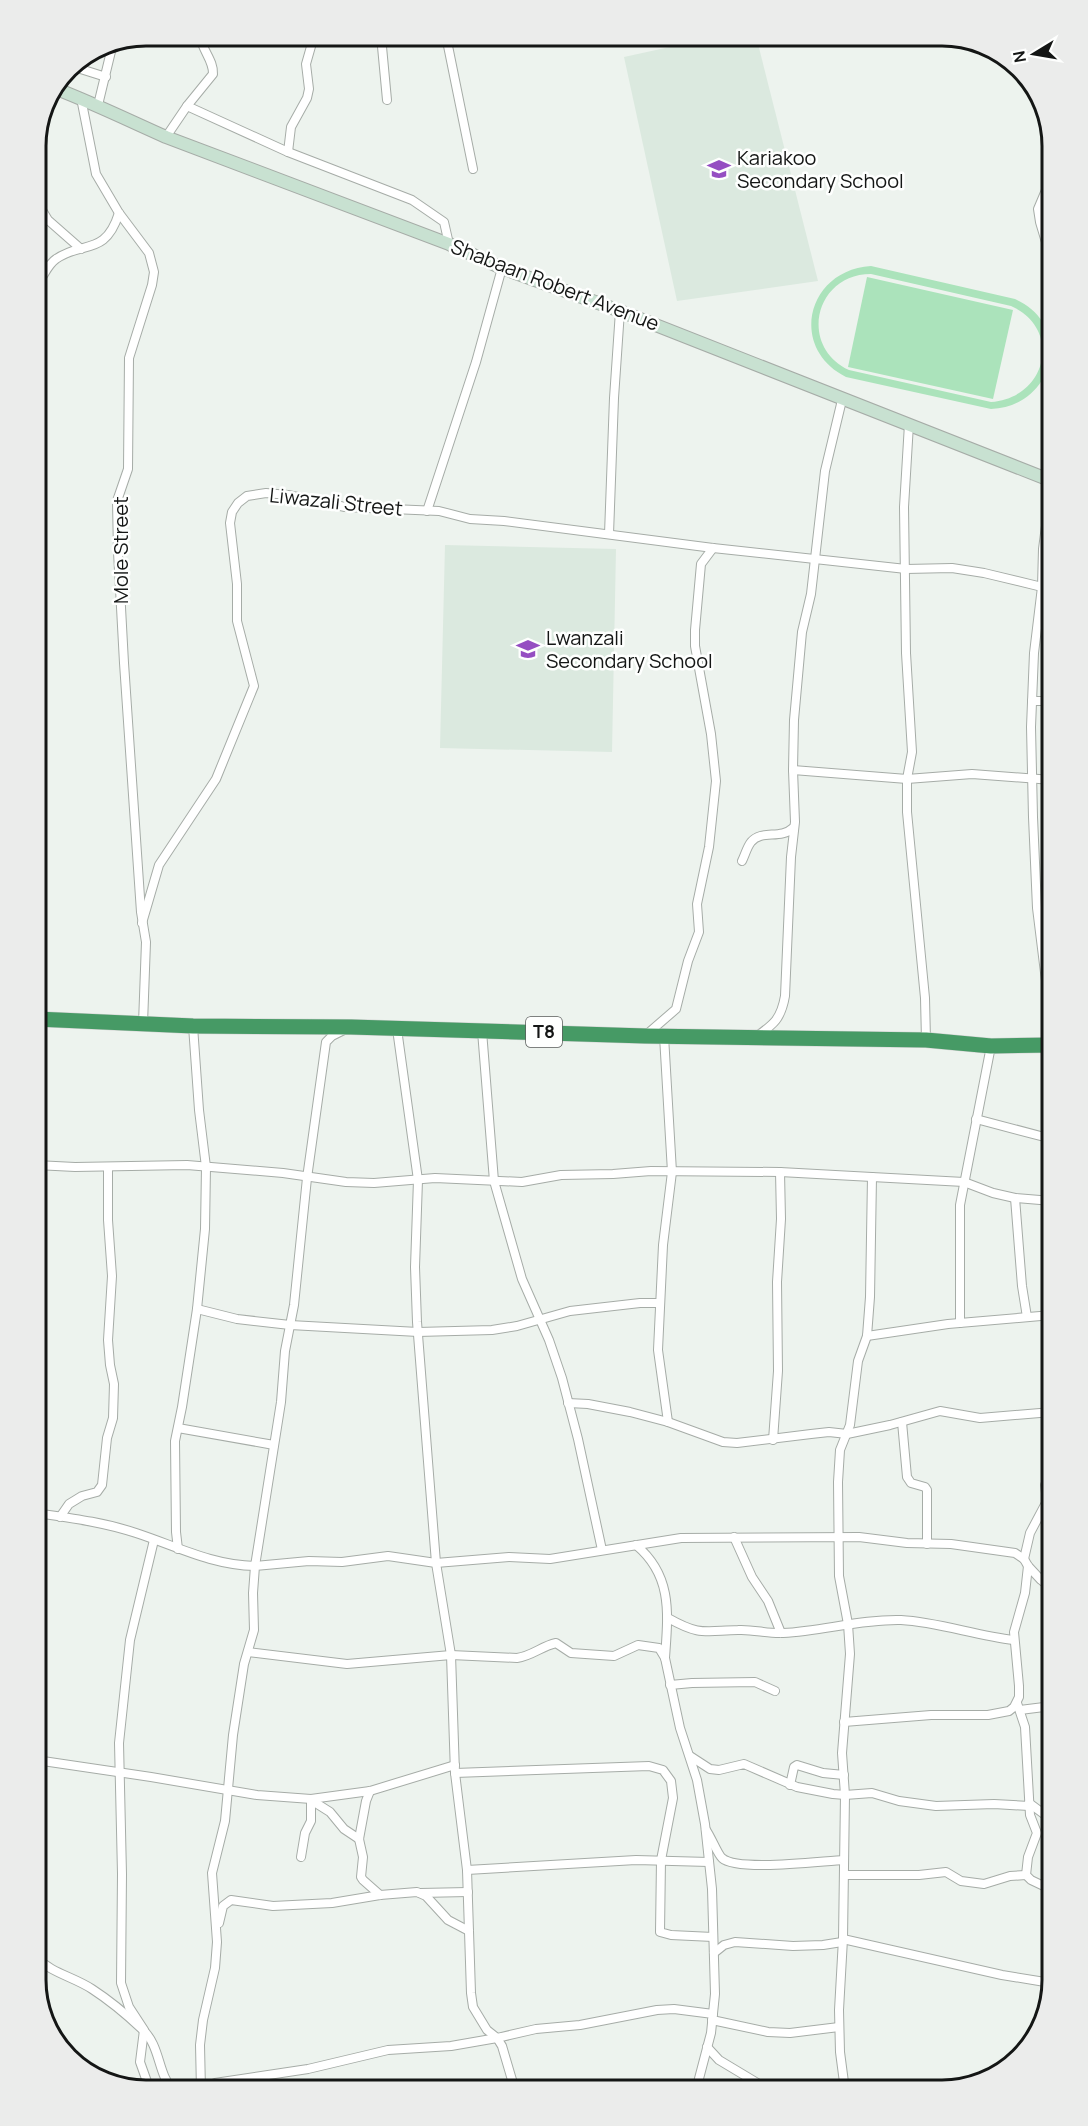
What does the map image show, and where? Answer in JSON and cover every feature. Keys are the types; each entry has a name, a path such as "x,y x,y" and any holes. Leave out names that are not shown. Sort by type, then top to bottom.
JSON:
{"highway":[{"name":"T8","path":"47,1019 193,1026 351,1027 753,1039 926,1040 991,1046 1042,1045"}],"street":[{"path":"166,137 213,74 213,69 202,46"},
{"path":"288,152 291,127 307,98 309,89 306,64 311,46"},
{"path":"382,46 387,100"},
{"path":"448,46 473,169"},
{"path":"98,105 111,53"},
{"path":"83,70 106,77"},
{"name":"Shabaan Robert Avenue","path":"63,92 98,105 166,137 449,244 502,268 620,310 842,400 1042,477"},
{"name":"Mole Street","path":"81,98 96,174 119,213 149,253 154,272 129,358 128,470 117,501 124,663 142,923 146,942 143,1024"},
{"path":"187,106 288,152 412,200 444,222 449,244"},
{"path":"1042,203 1038,209 1042,229"},
{"path":"47,270 53,261 81,249 90,248 108,235 119,213"},
{"path":"47,218 81,249"},
{"path":"427,511 485,333 502,268"},
{"path":"609,534 620,310"},
{"path":"753,1039 773,1024 783,1010 795,808 794,720 802,632 811,594 825,471 842,400"},
{"path":"909,424 904,500 906,653 912,752 906,779 923,970 926,1040"},
{"name":"Liwazali Street","path":"142,923 159,865 216,779 254,686 237,621 237,584 230,523 232,512 247,496 266,493 288,495 345,507 439,511 470,519 906,569 952,568 1042,587"},
{"path":"645,1036 676,1009 688,961 699,932 697,904 710,847 716,781 711,734 694,646 701,564 713,548"},
{"path":"1042,587 1035,637 1032,701 1032,778 1042,953"},
{"path":"1032,701 1042,701"},
{"path":"793,770 906,779 963,774 1042,779"},
{"path":"742,861 751,842 766,835 787,834 793,828"},
{"path":"178,1549 174,1448 197,1309 205,1229 206,1167 193,1026"},
{"path":"217,1942 212,1873 220,1845 229,1789 233,1735 254,1630 255,1566 294,1305 326,1042 332,1036 351,1027"},
{"path":"397,1029 418,1180 415,1267 418,1332 436,1563 451,1655 455,1769 468,1892 472,2004 487,2030 497,2038 505,2053 511,2079"},
{"path":"482,1031 494,1180 522,1279 549,1340 568,1403 602,1550"},
{"path":"664,1036 672,1172 659,1303 660,1369 668,1422"},
{"path":"960,1323 959,1229 963,1182 991,1046"},
{"path":"976,1119 1042,1136"},
{"path":"46,1165 108,1167 187,1165 374,1183 435,1179 522,1182 561,1175 780,1172 963,1182 993,1193 1042,1200"},
{"path":"60,1517 69,1504 82,1496 97,1492 102,1485 106,1446 112,1418 114,1384 108,1340 111,1276 108,1167"},
{"path":"773,1440 778,1371 777,1282 782,1219 780,1172"},
{"path":"843,2080 839,2027 845,1795 842,1753 850,1654 848,1624 839,1576 839,1459 840,1450 850,1425 858,1361 867,1336 872,1177"},
{"path":"1016,1198 1022,1286 1027,1317"},
{"path":"197,1309 237,1319 290,1325 418,1332 492,1330 570,1311 659,1303"},
{"path":"867,1336 960,1323 1042,1316"},
{"path":"568,1403 607,1407 668,1422 723,1442 737,1443 820,1433 847,1434 940,1411 980,1418 1042,1413"},
{"path":"902,1422 907,1477 911,1483 925,1487 927,1490 927,1544"},
{"path":"178,1428 274,1445"},
{"path":"1026,1875 1028,1857 1037,1837 1029,1805 1025,1727 1018,1707 1019,1686 1014,1640 1017,1616 1024,1593 1030,1533 1042,1510"},
{"path":"46,1515 110,1525 178,1549 237,1566 309,1561 342,1562 388,1556 436,1563 508,1557 550,1559 681,1538 839,1537 951,1544 1007,1552 1020,1555 1042,1579"},
{"path":"734,1537 752,1577 768,1601 781,1633"},
{"path":"154,1540 130,1640 119,1743 121,1983 129,2007 157,2051 166,2079"},
{"path":"636,1545 654,1562 665,1593 668,1618 665,1658"},
{"path":"668,1618 695,1631 739,1630 781,1633 884,1620 913,1621 989,1638 1014,1640"},
{"path":"248,1652 346,1664 451,1655 518,1658 528,1656 549,1644 556,1643 571,1653 614,1656 638,1645 655,1646 662,1651 683,1742 690,1756 699,1787 709,1862 714,1937 713,2017 699,2080"},
{"path":"670,1685 755,1682 775,1690"},
{"path":"844,1722 931,1715 1000,1713 1018,1707 1042,1706"},
{"path":"690,1756 710,1769 719,1770 744,1764 790,1785 845,1795 872,1793 899,1801 936,1806 1029,1805 1042,1813"},
{"path":"46,1761 257,1795 311,1800 370,1791 455,1769 649,1766 658,1768 666,1773 672,1787 673,1798 661,1860 660,1932 671,1935 714,1937"},
{"path":"790,1785 796,1765 823,1773 844,1775"},
{"path":"370,1791 359,1839 363,1857 362,1878 380,1895"},
{"path":"311,1800 330,1812 344,1829 359,1839"},
{"path":"301,1857 305,1833 311,1821 311,1800"},
{"path":"706,1830 719,1854 727,1861 744,1864 784,1865 843,1860"},
{"path":"466,1870 661,1860 709,1862"},
{"path":"844,1875 919,1875 946,1872 961,1881 984,1884 1010,1876 1026,1875 1042,1885"},
{"path":"201,2079 200,2045 203,2020 215,1968 220,1914 223,1906 231,1900 273,1906 332,1903 402,1892 468,1892"},
{"path":"419,1893 426,1896 448,1920 469,1931"},
{"path":"714,1953 724,1945 735,1942 793,1946 823,1945 842,1940 1006,1976 1042,1982"},
{"path":"48,1966 94,1990 144,2030"},
{"path":"241,2079 308,2069 388,2050 451,2046 536,2029 580,2025 657,2010 674,2009 768,2032 839,2027"},
{"path":"144,2030 140,2062 146,2079"},
{"path":"707,2048 719,2060 752,2080"}],"shaded area":[{"name":"Kariakoo Secondary School","path":"671,47 759,47 818,281 677,301 624,57"},
{"name":"Lwanzali Secondary School","path":"445,545 616,549 612,752 440,748"}],"green space":[{"path":"871,266 1015,299 1034,311 1042,323 1042,345 1038,330 1027,317 1011,306 871,274 852,277 837,286 826,298 820,313 819,329 823,345 833,359 849,370 991,402 1010,398 1025,389 1036,376 1042,361 1042,380 1030,394 1013,404 991,409 846,377 828,364 816,348 812,330 813,312 820,295 832,281 849,271"},
{"path":"867,277 1013,310 993,399 848,367"}],"place":[{"name":"Kariakoo Secondary School","path":"719,169"},
{"name":"Lwanzali Secondary School","path":"528,649"}]}
